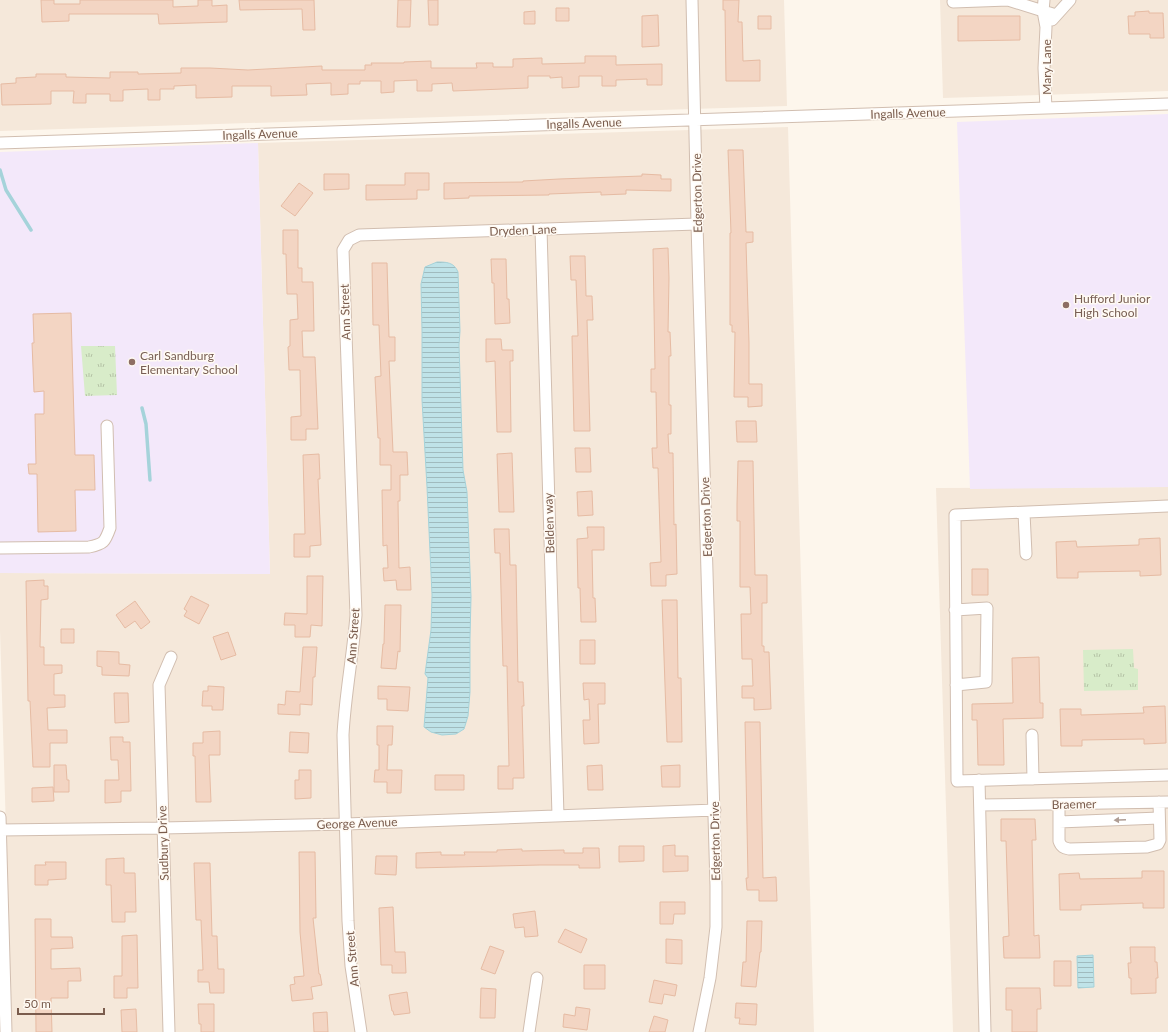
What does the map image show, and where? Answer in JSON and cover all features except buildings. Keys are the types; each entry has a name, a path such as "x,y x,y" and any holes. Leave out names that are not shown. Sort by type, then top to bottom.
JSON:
{"street":[{"name":"Edgerton Drive","path":"692,0 716,927 710,978 699,1032"},
{"path":"952,2 1008,0 1043,6 1056,16"},
{"name":"Mary Lane","path":"1046,27 1070,0"},
{"name":"Mary Lane","path":"1043,6 1046,27 1044,68 1046,108"},
{"name":"Ingalls Avenue","path":"0,143 1168,104"},
{"name":"Dryden Lane","path":"349,240 359,235 697,224"},
{"name":"Belden way","path":"540,229 558,816"},
{"name":"Ann Street","path":"349,240 343,250 356,615 353,650 344,706 343,735 351,966 361,1032"},
{"path":"0,548 88,547 101,544 106,539 110,528 108,426"},
{"path":"1168,506 955,515 957,781 1168,775"},
{"path":"1024,513 1026,554"},
{"path":"955,610 987,608 986,682 956,685"},
{"name":"Sudbury Drive","path":"169,1032 159,685 171,657"},
{"path":"1032,734 1033,779"},
{"path":"979,780 985,1032"},
{"path":"1059,804 1059,841 1060,845 1064,848 1147,847 1158,844 1160,840 1159,818 1163,802"},
{"name":"Braemer","path":"980,805 1163,802"},
{"name":"George Avenue","path":"0,830 346,824 714,810"},
{"path":"0,817 6,1032"},
{"path":"1059,822 1159,818"},
{"path":"529,1032 537,978"}],"shaded area":[{"path":"0,0 784,0 787,106 0,131"},
{"path":"940,0 1168,0 1168,91 943,98"},
{"name":"Hufford Junior High School","path":"1168,114 1168,487 970,489 957,122"},
{"path":"788,127 814,1032 12,1032 0,630 0,573 270,574 258,143"},
{"name":"Carl Sandburg Elementary School","path":"258,143 270,574 0,573 0,152"},
{"path":"1168,487 1168,1032 953,1032 936,488"}],"green space":[{"path":"81,346 115,346 117,395 85,396"},
{"path":"1133,649 1134,668 1138,669 1138,690 1084,691 1083,650"}],"water":[{"path":"437,262 452,264 458,272 463,470 467,492 471,597 470,692 468,716 464,729 456,734 442,735 431,732 424,727 428,678 425,674 431,630 432,595 422,400 421,284 425,267"},
{"path":"1093,955 1094,987 1078,988 1077,956"}],"waterway":[{"path":"0,170 6,190 31,230"},
{"path":"142,408 146,424 150,480"}],"place":[{"name":"Hufford Junior High School","path":"1066,305"},
{"name":"Carl Sandburg Elementary School","path":"132,362"}]}
